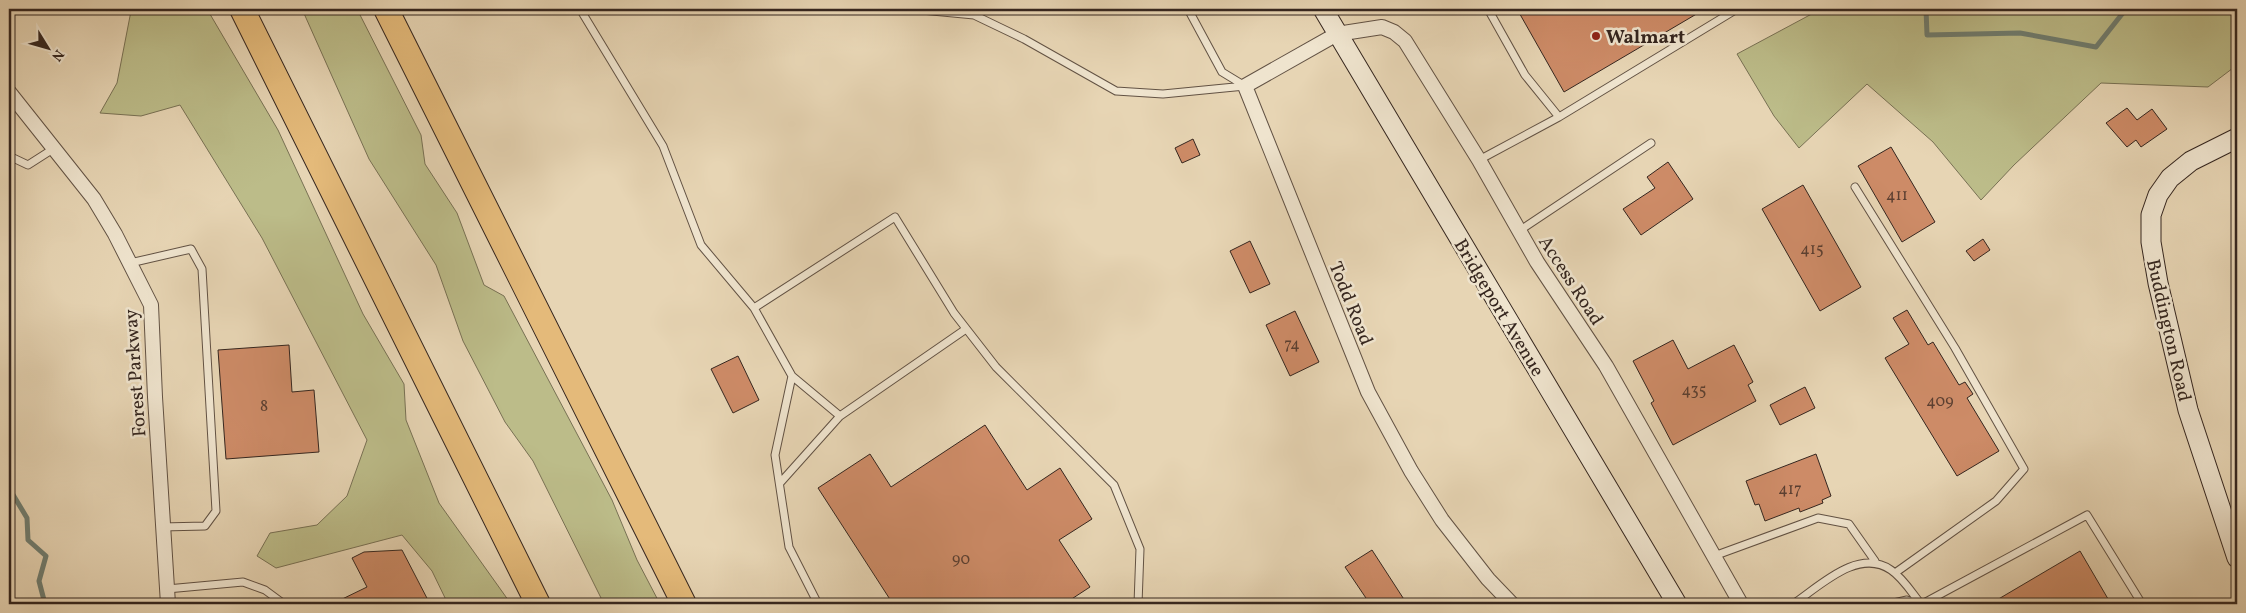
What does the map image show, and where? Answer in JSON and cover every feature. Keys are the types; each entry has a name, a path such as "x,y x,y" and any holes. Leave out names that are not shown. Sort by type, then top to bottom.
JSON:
{"highway":[{"path":"242,9 538,604"},
{"path":"386,9 684,604"}],"main road":[{"name":"Bridgeport Avenue","path":"1323,9 1677,604"},
{"name":"Buddington Road","path":"2237,138 2191,161 2170,178 2158,195 2151,215 2151,242 2158,283 2188,410 2237,558"}],"street":[{"name":"Access Road","path":"1337,34 1382,27 1394,32 1405,41 1479,160 1537,262 1606,366 1741,604"},
{"path":"1246,86 1337,34"},
{"name":"Todd Road","path":"1246,86 1368,392 1412,472 1442,520 1488,579 1512,604"},
{"name":"Forest Parkway","path":"9,92 94,199 151,305 162,527 168,604"}],"lane":[{"path":"580,9 663,146 700,245 754,308 792,376 840,416"},
{"path":"911,9 974,16 996,24 1116,91 1163,94 1246,86"},
{"path":"1188,9 1222,72 1246,86"},
{"path":"1488,9 1525,74 1559,117"},
{"path":"1479,160 1559,117 1737,9"},
{"path":"1519,231 1651,144"},
{"path":"9,156 28,166 53,149"},
{"path":"1855,187 1955,348 2024,469 1996,501 1895,573"},
{"path":"754,308 895,217 954,313 996,367 1114,484 1140,549 1138,604"},
{"path":"130,263 191,249 202,268 216,511 205,526 162,527"},
{"path":"780,483 840,416 966,329"},
{"path":"792,376 775,455 789,547 818,604"},
{"path":"1889,604 1907,600 1921,604 2088,515 2142,604"},
{"path":"1714,556 1818,518 1848,524 1875,562 1895,573 1921,604"},
{"path":"1793,604 1852,565 1875,562"},
{"path":"167,589 243,582 265,590 284,604"}],"green space":[{"path":"129,9 207,9 278,130 363,314 404,384 406,420 439,503 511,604 448,604 432,571 402,535 276,568 257,556 270,533 317,525 347,496 367,440 262,238 180,105 141,116 100,113 117,83 131,11"},
{"path":"302,9 357,9 421,135 425,164 457,213 484,285 504,296 612,500 637,560 660,604 604,604 533,461 505,422 463,341 436,265 369,159"},
{"path":"1821,9 2237,9 2237,65 2208,87 2101,83 2014,165 1981,200 1933,142 1867,84 1799,148 1774,116 1737,54"}],"building":[{"name":"Walmart","path":"1517,9 1705,9 1564,92"},
{"path":"2127,108 2137,120 2152,109 2167,129 2141,147 2136,140 2127,147 2106,123"},
{"path":"1193,139 1200,155 1182,163 1175,148"},
{"path":"1891,147 1935,222 1902,242 1858,166"},
{"path":"1668,162 1693,199 1641,235 1623,209 1655,188 1647,177"},
{"path":"1803,185 1861,287 1820,311 1762,209"},
{"path":"1983,239 1990,250 1974,261 1966,251"},
{"path":"1250,241 1270,284 1250,293 1230,251"},
{"path":"1907,310 1928,345 1933,342 1959,385 1965,382 1973,394 1967,398 1999,451 1957,476 1885,358 1909,344 1893,318"},
{"path":"1295,311 1319,362 1290,376 1266,325"},
{"path":"1673,340 1688,369 1734,345 1753,382 1748,385 1756,401 1673,445 1651,403 1654,401 1633,361"},
{"path":"289,345 292,392 314,390 319,452 226,459 218,350"},
{"path":"738,356 759,400 733,413 711,369"},
{"path":"1805,387 1815,408 1780,425 1770,405"},
{"path":"985,425 1027,490 1060,468 1092,519 1059,540 1090,587 1064,604 893,604 818,488 870,454 891,487"},
{"path":"1816,454 1831,496 1822,500 1823,503 1800,512 1799,508 1765,521 1759,504 1755,505 1746,481"},
{"path":"402,550 430,604 332,604 367,587 352,558 364,552"},
{"path":"1372,550 1407,604 1370,604 1345,567"},
{"path":"2080,551 2111,604 1990,604"}],"waterway":[{"path":"1926,9 1927,35 2020,33 2096,47 2126,9"},
{"path":"9,488 27,518 28,540 46,556 39,581 45,604"}],"place":[{"name":"Walmart","path":"1596,36"}]}
